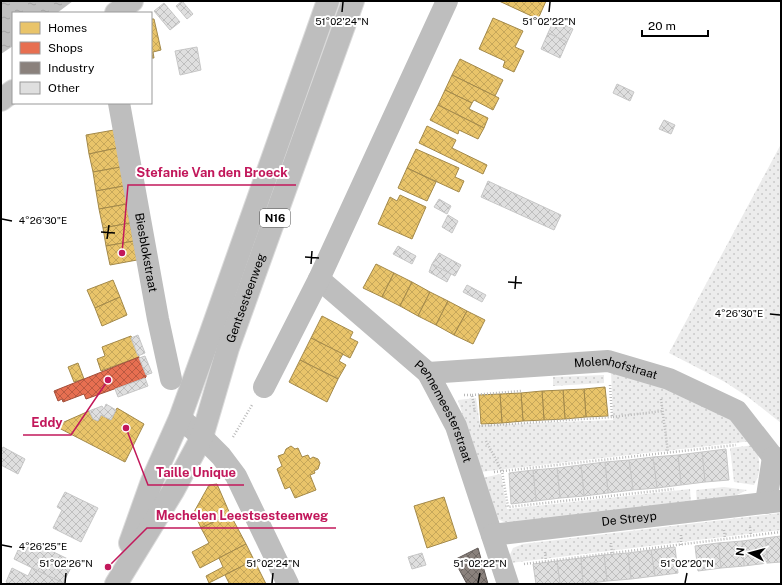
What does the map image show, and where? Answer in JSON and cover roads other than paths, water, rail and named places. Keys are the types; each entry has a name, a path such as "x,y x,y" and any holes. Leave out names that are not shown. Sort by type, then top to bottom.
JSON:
{"street":[{"path":"117,12 132,1"},
{"name":"Gentsesteenweg","path":"116,584 152,481 180,418 216,320 328,1"},
{"name":"Gentsesteenweg","path":"116,584 173,491 202,437 228,348 353,1"},
{"path":"264,387 319,279 448,1"},
{"path":"1,100 12,92"},
{"name":"Biesblokstraat","path":"119,104 158,319 171,379"},
{"name":"Pennemeesterstraat","path":"319,279 428,373 456,426 505,575"},
{"name":"Molenhofstraat","path":"428,373 608,361 669,379 737,411 772,453"},
{"path":"180,418 221,456 236,476 288,584"},
{"name":"De Streyp","path":"492,535 774,502 772,453"}],"water":[{"path":"1,1 73,1 58,12 12,12 12,47 1,54"}],"place":[{"name":"Stefanie Van den Broeck","path":"122,253"},
{"name":"Eddy","path":"108,380"},
{"name":"Taille Unique","path":"126,428"},
{"name":"Mechelen Leestsesteenweg","path":"108,567"}]}
